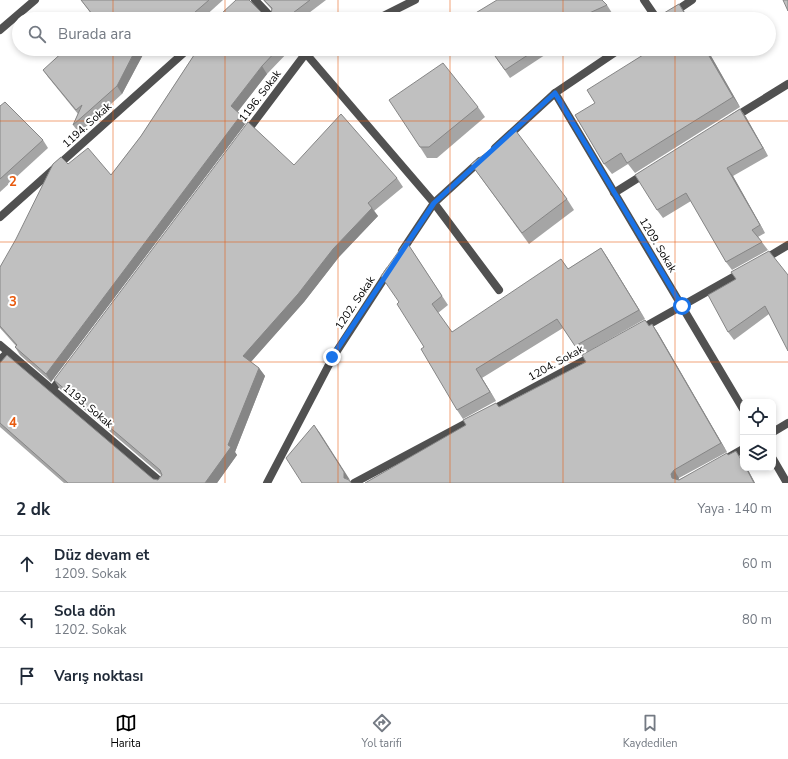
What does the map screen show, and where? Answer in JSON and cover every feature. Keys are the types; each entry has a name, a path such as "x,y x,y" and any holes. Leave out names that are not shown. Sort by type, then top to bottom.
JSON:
{"street":[{"path":"21,12 35,0"},
{"path":"255,0 266,12"},
{"path":"392,12 415,0"},
{"path":"644,0 652,12"},
{"path":"674,12 692,0"},
{"path":"0,30 12,20"},
{"name":"1194. Sokak","path":"0,217 180,56"},
{"name":"1196. Sokak","path":"240,141 300,56"},
{"path":"308,56 434,203 499,290"},
{"name":"1202. Sokak","path":"267,483 332,357 434,203 555,93 610,56"},
{"path":"728,121 788,84"},
{"name":"1209. Sokak","path":"555,93 740,404"},
{"path":"614,193 654,168"},
{"path":"633,333 788,245"},
{"name":"1193. Sokak","path":"0,345 162,483"},
{"name":"1204. Sokak","path":"354,483 605,349"},
{"path":"0,360 8,352"},
{"path":"52,390 66,372"},
{"path":"776,430 788,423"},
{"path":"723,460 740,451"},
{"path":"776,464 787,483"}],"building":[{"path":"81,0 209,0 195,12 90,12"},
{"path":"236,0 249,0 261,12 223,12"},
{"path":"264,0 310,0 294,12 271,12 272,8"},
{"path":"497,0 602,0 607,5 592,12 477,12"},
{"path":"783,0 788,0 788,11"},
{"path":"679,4 684,12 666,12"},
{"path":"58,56 132,56 117,86 73,125 82,105 76,110 43,70"},
{"path":"193,56 271,56 231,106 241,115 46,374 15,347 17,345 0,326 0,267 16,239 53,164 61,157 68,164 88,148 111,175 141,136"},
{"path":"495,56 526,56 505,70"},
{"path":"641,56 709,56 733,97 627,163 621,153 604,164 575,115 595,103 587,90"},
{"path":"443,63 478,107 429,147 420,147 389,100"},
{"path":"5,102 43,140 0,179 0,106"},
{"path":"740,109 763,148 727,168 760,225 752,230 762,242 726,262 686,193 657,210 635,175"},
{"path":"341,114 397,178 368,203 372,208 333,249 298,294 243,356 259,368 228,445 231,447 205,483 68,483 0,423 0,363 7,355 153,479 158,480 162,475 160,470 54,380 248,122 294,165"},
{"path":"516,131 567,199 522,233 471,164"},
{"path":"406,241 442,296 432,304 452,332 561,259 568,269 601,248 639,310 575,346 557,319 476,369 490,392 457,410 421,349 424,347 397,304 399,302 381,276"},
{"path":"769,251 788,275 788,351 765,306 728,332 708,295 736,279 731,272"},
{"path":"645,320 649,326 652,324 721,443 674,470 671,474 672,478 679,480 727,453 728,455 736,451 740,458 740,471 748,471 754,483 365,483 466,425 463,420 496,403 499,407 586,362 582,355"},
{"path":"314,425 344,472 344,478 349,480 351,483 302,483 286,458"}],"route":[{"path":"332,357 434,203 555,93 682,306"}]}
